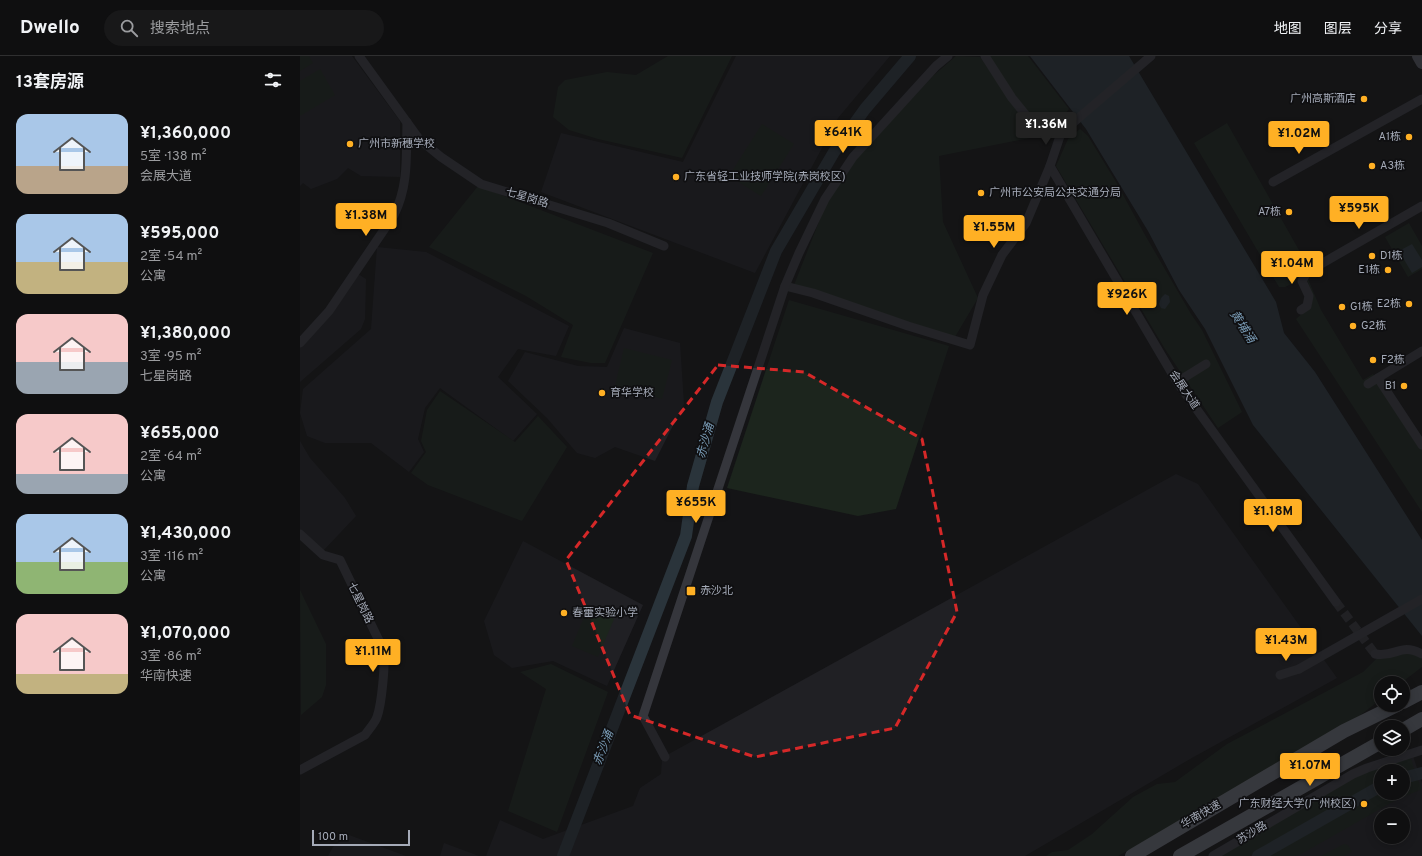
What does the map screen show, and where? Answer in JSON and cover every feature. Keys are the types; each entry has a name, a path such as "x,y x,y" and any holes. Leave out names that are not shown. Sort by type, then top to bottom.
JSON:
{"highway":[{"path":"1410,698 1422,692"},
{"name":"华南快速","path":"1132,856 1344,731 1383,712"},
{"path":"1410,726 1422,719"},
{"path":"1180,856 1374,746"}],"main road":[{"path":"1418,56 1422,63"}],"street":[{"name":"七星岗路","path":"359,56 419,139 441,157 481,184 608,223 664,246"},
{"path":"665,757 644,716 785,286 825,199 853,157 936,66 948,56"},
{"path":"985,56 1012,98 1038,130 1061,133"},
{"path":"785,286 813,293 908,326 970,345 983,296 1002,255 1026,223 1050,166 1061,133 1151,56"},
{"path":"1272,182 1422,100"},
{"path":"300,343 330,311 394,216 402,199 406,172 407,122"},
{"name":"会展大道","path":"1050,166 1177,382 1336,602"},
{"path":"1301,310 1307,306 1309,296 1302,281 1309,273 1422,206"},
{"path":"1368,384 1422,351"},
{"path":"1177,382 1206,364"},
{"path":"1378,378 1422,445"},
{"name":"七星岗路","path":"300,534 323,555 340,560 384,651 385,664 377,716 371,727 364,735 300,770"},
{"path":"1280,675 1299,669 1422,599"},
{"path":"1375,654 1385,656 1402,649 1410,649 1422,654"},
{"name":"苏沙路","path":"1213,856 1353,774 1422,750"}],"highlighted area":[{"path":"718,365 804,372 922,439 957,612 895,728 755,757 630,715 566,560"}],"shaded area":[{"name":"广州市新穗学校","path":"300,56 352,56 400,121 400,177 361,176 348,168 337,179 311,189 303,183 300,186"},
{"path":"300,56 309,56 313,63 300,71"},
{"path":"668,56 732,56 682,158 598,139 569,130 553,117 558,87 565,80 607,72 636,75"},
{"name":"广东省轻工业技师学院(赤岗校区)","path":"736,56 890,56 838,118 755,273 541,192 561,133 683,162"},
{"path":"956,56 980,57 1035,137 939,156 943,222 978,298 955,337 794,285 826,204 854,161 933,76"},
{"path":"987,56 1028,56 1069,109 1054,127 1039,129"},
{"path":"320,69 335,95 300,116 300,81"},
{"path":"1227,123 1308,266 1299,272 1296,282 1285,287 1279,287 1194,143"},
{"path":"762,124 794,144 761,196 729,176"},
{"path":"1080,129 1088,136 1116,182 1145,235 1191,314 1202,330 1242,412 1218,428 1165,349 1056,166 1068,139"},
{"path":"478,186 653,253 605,363 591,363 561,357 573,325 526,296 429,247"},
{"path":"1409,223 1422,246 1422,269 1408,277 1385,237"},
{"path":"377,247 426,252 569,326 556,356 518,349 498,377 537,414 513,441 440,388 425,408 418,439 424,452 409,472 371,443 325,443 307,436 300,413 303,389 371,329"},
{"path":"358,274 366,279 365,319 361,329 300,382 300,346"},
{"path":"1308,279 1321,310 1363,380 1373,374 1422,438 1422,512 1296,319 1312,305 1312,293 1307,280"},
{"path":"789,300 949,346 896,509 858,516 727,488"},
{"name":"育华学校","path":"624,328 680,343 684,404 655,461 615,447 595,458 577,453 547,418 508,381 525,352 578,366 607,367"},
{"path":"624,348 672,360 662,399 615,386"},
{"path":"440,391 515,442 538,416 567,447 522,521 428,485 411,473 426,452 421,441 427,410"},
{"path":"300,441 310,458 345,498 356,516 323,551 300,530"},
{"path":"1176,474 1198,484 1337,678 1190,759 1025,856 486,856 500,820 543,839 633,806 640,788 661,774 662,759 667,755"},
{"name":"春蕾实验小学","path":"523,541 643,605 607,686 553,661 512,668 494,655 484,621"},
{"path":"300,590 326,644 326,685 322,697 301,715"},
{"path":"588,608 614,619 598,657 572,646"},
{"path":"1407,650 1422,659 1422,667 1410,676 1374,676 1374,705 1348,725 1118,856 1046,856 1052,852 1068,850 1092,834 1133,797 1157,784 1175,782 1227,744 1363,672 1377,658"},
{"path":"551,664 608,692 557,832 508,811 546,689 520,672"},
{"name":"广东财经大学(广州校区)","path":"1413,756 1422,783 1422,856 1216,856 1368,769 1374,767 1374,800 1410,800 1410,764 1385,764"},
{"path":"1411,758 1415,772 1410,773 1410,764 1390,764"},
{"path":"1374,768 1374,787 1249,856 1219,856 1368,770"},
{"path":"1417,778 1422,789 1410,794 1410,780"},
{"path":"1374,795 1374,800 1396,800 1382,808 1374,808 1374,813 1301,854 1295,856 1265,856"},
{"path":"349,835 406,856 328,856 333,847"},
{"path":"444,843 479,856 440,856"},
{"path":"1344,844 1348,845 1352,852 1344,856 1321,856"}],"water":[{"name":"黄埔涌","path":"1030,56 1129,56 1276,302 1284,333 1315,372 1422,540 1422,636 1253,425 1205,329 1179,290 1148,231 1086,129"},
{"path":"1412,244 1422,260 1422,267 1412,273 1399,251"},
{"path":"1165,294 1169,296 1170,302 1165,309 1161,308 1159,304 1161,298"}],"waterway":[{"name":"赤沙涌","path":"563,856 686,536 693,486 717,402 776,251 834,152 865,109 910,56"},
{"path":"1410,776 1422,773"},
{"path":"1258,856 1374,790"}],"tunnel":[{"path":"1336,602 1375,654"}],"place":[{"name":"广州高斯酒店","path":"1364,99"},
{"name":"A1栋","path":"1409,137"},
{"name":"广州市新穗学校","path":"350,144"},
{"name":"A3栋","path":"1372,166"},
{"name":"广东省轻工业技师学院(赤岗校区)","path":"676,177"},
{"name":"广州市公安局公共交通分局","path":"981,193"},
{"name":"A7栋","path":"1289,212"},
{"name":"D1栋","path":"1372,256"},
{"name":"E1栋","path":"1388,270"},
{"name":"E2栋","path":"1409,304"},
{"name":"G1栋","path":"1342,307"},
{"name":"G2栋","path":"1353,326"},
{"name":"F2栋","path":"1373,360"},
{"name":"B1","path":"1404,386"},
{"name":"育华学校","path":"602,393"},
{"name":"赤沙北","path":"691,591"},
{"name":"春蕾实验小学","path":"564,613"},
{"name":"广东财经大学(广州校区)","path":"1364,804"}]}
